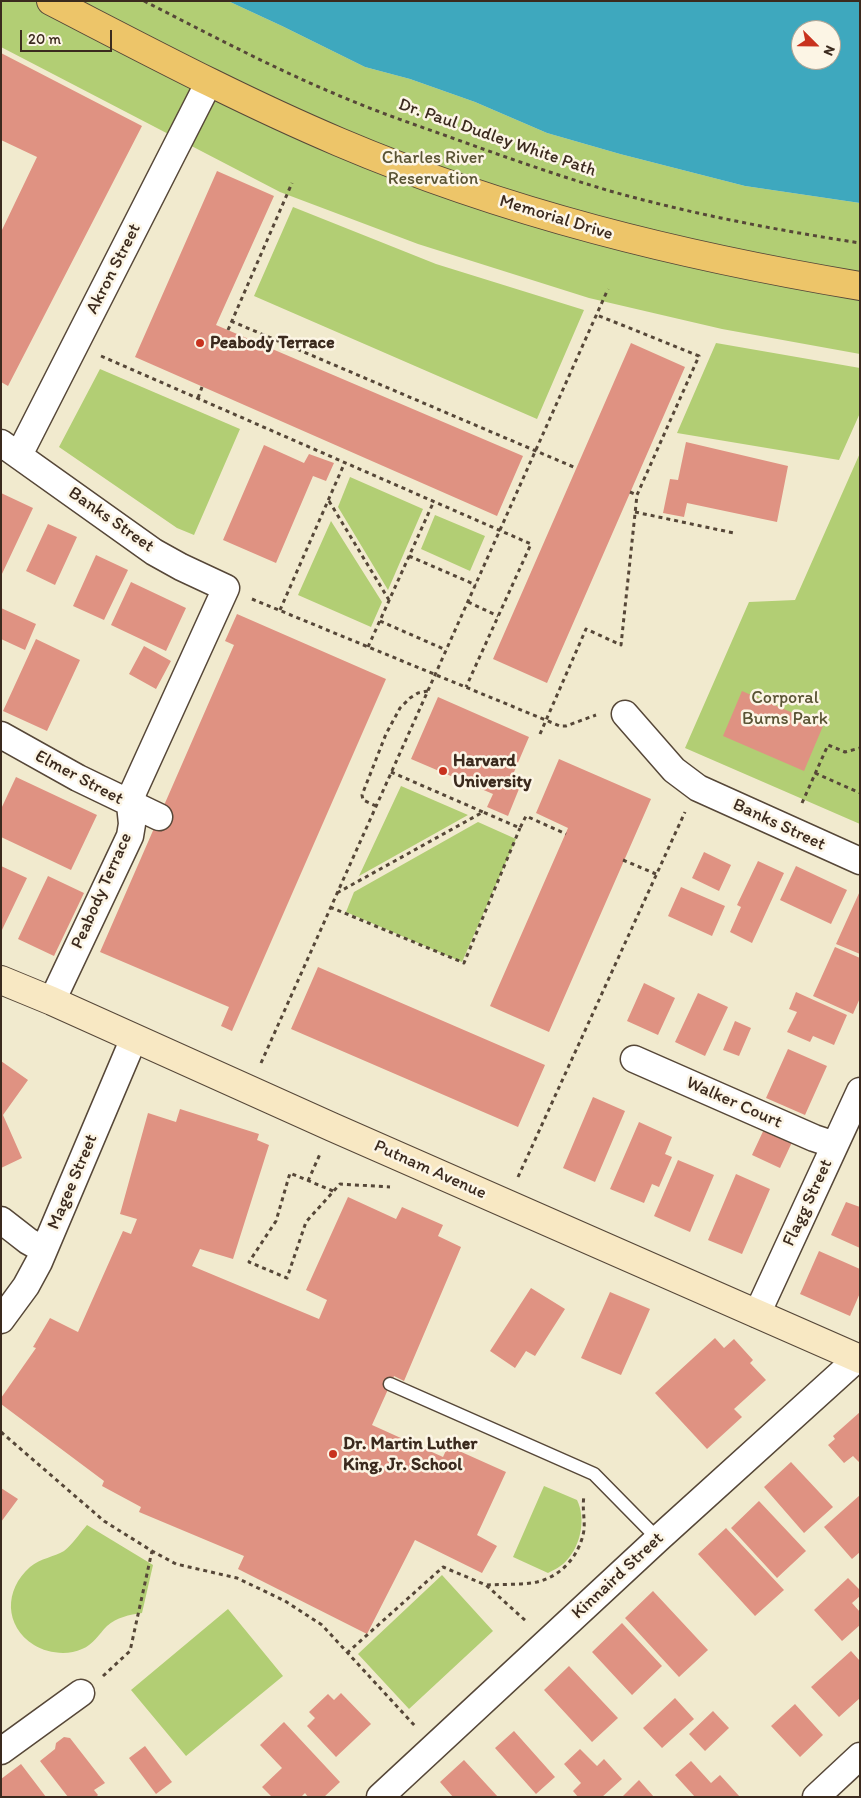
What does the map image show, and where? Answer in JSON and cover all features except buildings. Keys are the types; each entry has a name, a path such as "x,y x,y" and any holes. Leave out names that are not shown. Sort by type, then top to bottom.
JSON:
{"highway":[{"name":"Memorial Drive","path":"51,1 209,82 281,116 365,152 534,213 607,234 699,256 860,286"}],"main road":[{"name":"Putnam Avenue","path":"1,980 859,1359"}],"street":[{"name":"Akron Street","path":"10,449 157,185 209,82"},
{"name":"Banks Street","path":"10,449 154,552 226,588"},
{"name":"Peabody Terrace","path":"52,1001 130,836 132,824 130,804 226,588"},
{"path":"625,714 674,770 693,797"},
{"name":"Elmer Street","path":"1,735 78,778 159,817"},
{"name":"Banks Street","path":"693,797 860,862"},
{"name":"Magee Street","path":"1,1320 26,1286 44,1250 134,1038"},
{"name":"Walker Court","path":"634,1059 814,1138 835,1145"},
{"name":"Flagg Street","path":"757,1314 860,1091"},
{"path":"1,1220 28,1241 44,1250"},
{"name":"Kinnaird Street","path":"380,1797 658,1539 859,1359"},
{"path":"1,1750 89,1687"},
{"path":"816,1797 860,1756"}],"lane":[{"path":"390,1384 594,1474 658,1539"}],"path":[{"name":"Dr. Paul Dudley White Path","path":"144,1 274,67 335,94 496,154 609,190 670,207 797,233 860,243"},
{"path":"228,330 292,183"},
{"path":"261,1062 608,289"},
{"path":"540,734 586,630 621,645 637,495 699,356 597,315"},
{"path":"231,321 576,468"},
{"path":"101,356 531,544 466,687"},
{"path":"198,398 202,387"},
{"path":"280,610 345,462"},
{"path":"630,492 637,495"},
{"path":"328,500 389,600"},
{"path":"368,647 434,501"},
{"path":"636,512 734,533"},
{"path":"409,556 476,584"},
{"path":"226,588 560,726 566,726 613,708 625,714"},
{"path":"468,602 498,616"},
{"path":"380,621 446,650"},
{"path":"376,806 363,800 362,795 386,734 400,708 418,693 428,691"},
{"path":"800,806 828,745 845,752 860,748"},
{"path":"391,772 520,828"},
{"path":"815,773 860,793"},
{"path":"519,1176 693,797"},
{"path":"337,892 483,812"},
{"path":"330,907 464,963 526,816 566,834"},
{"path":"623,860 656,874"},
{"path":"308,1181 323,1146"},
{"path":"333,1191 290,1173 276,1221 249,1262 287,1278 306,1222 340,1184 399,1187"},
{"path":"1,1432 104,1521 152,1551 176,1564 236,1578 285,1601 322,1625 419,1731"},
{"path":"486,1586 538,1582 564,1567 574,1557 581,1544 584,1530 583,1506 585,1488"},
{"path":"89,1687 130,1651 152,1551"},
{"path":"347,1653 443,1567 486,1586 533,1628"}],"green space":[{"name":"Charles River Reservation","path":"1,1 228,1 365,67 410,79 475,102 547,133 745,186 860,203 860,354 722,329 589,298 418,244 280,192 1,47"},
{"path":"293,207 436,264 584,310 537,419 254,296"},
{"path":"716,343 860,368 860,413 839,460 677,433"},
{"path":"100,369 240,429 194,535 177,528 59,447"},
{"name":"Corporal Burns Park","path":"860,453 860,824 685,748 749,602 795,600"},
{"path":"350,477 423,509 388,590 338,507"},
{"path":"435,515 485,536 470,571 421,549"},
{"path":"331,521 382,602 371,627 298,595"},
{"path":"401,786 468,815 359,876"},
{"path":"478,822 516,839 462,962 346,912 354,892"},
{"path":"544,1486 577,1500 581,1515 581,1531 576,1547 563,1564 548,1573 513,1557"},
{"path":"87,1525 153,1565 142,1613 115,1620 93,1642 82,1649 64,1653 45,1650 34,1645 17,1628 11,1608 15,1586 30,1567 64,1551"},
{"path":"442,1575 493,1631 409,1709 358,1654"},
{"path":"228,1609 283,1676 186,1756 131,1690"}],"water":[{"path":"228,1 860,1 860,203 745,186 620,154 547,133 475,102 410,79 365,67"}],"place":[{"name":"Peabody Terrace","path":"200,343"},
{"name":"Harvard University","path":"443,771"},
{"name":"Dr. Martin Luther King, Jr. School","path":"333,1454"}]}
